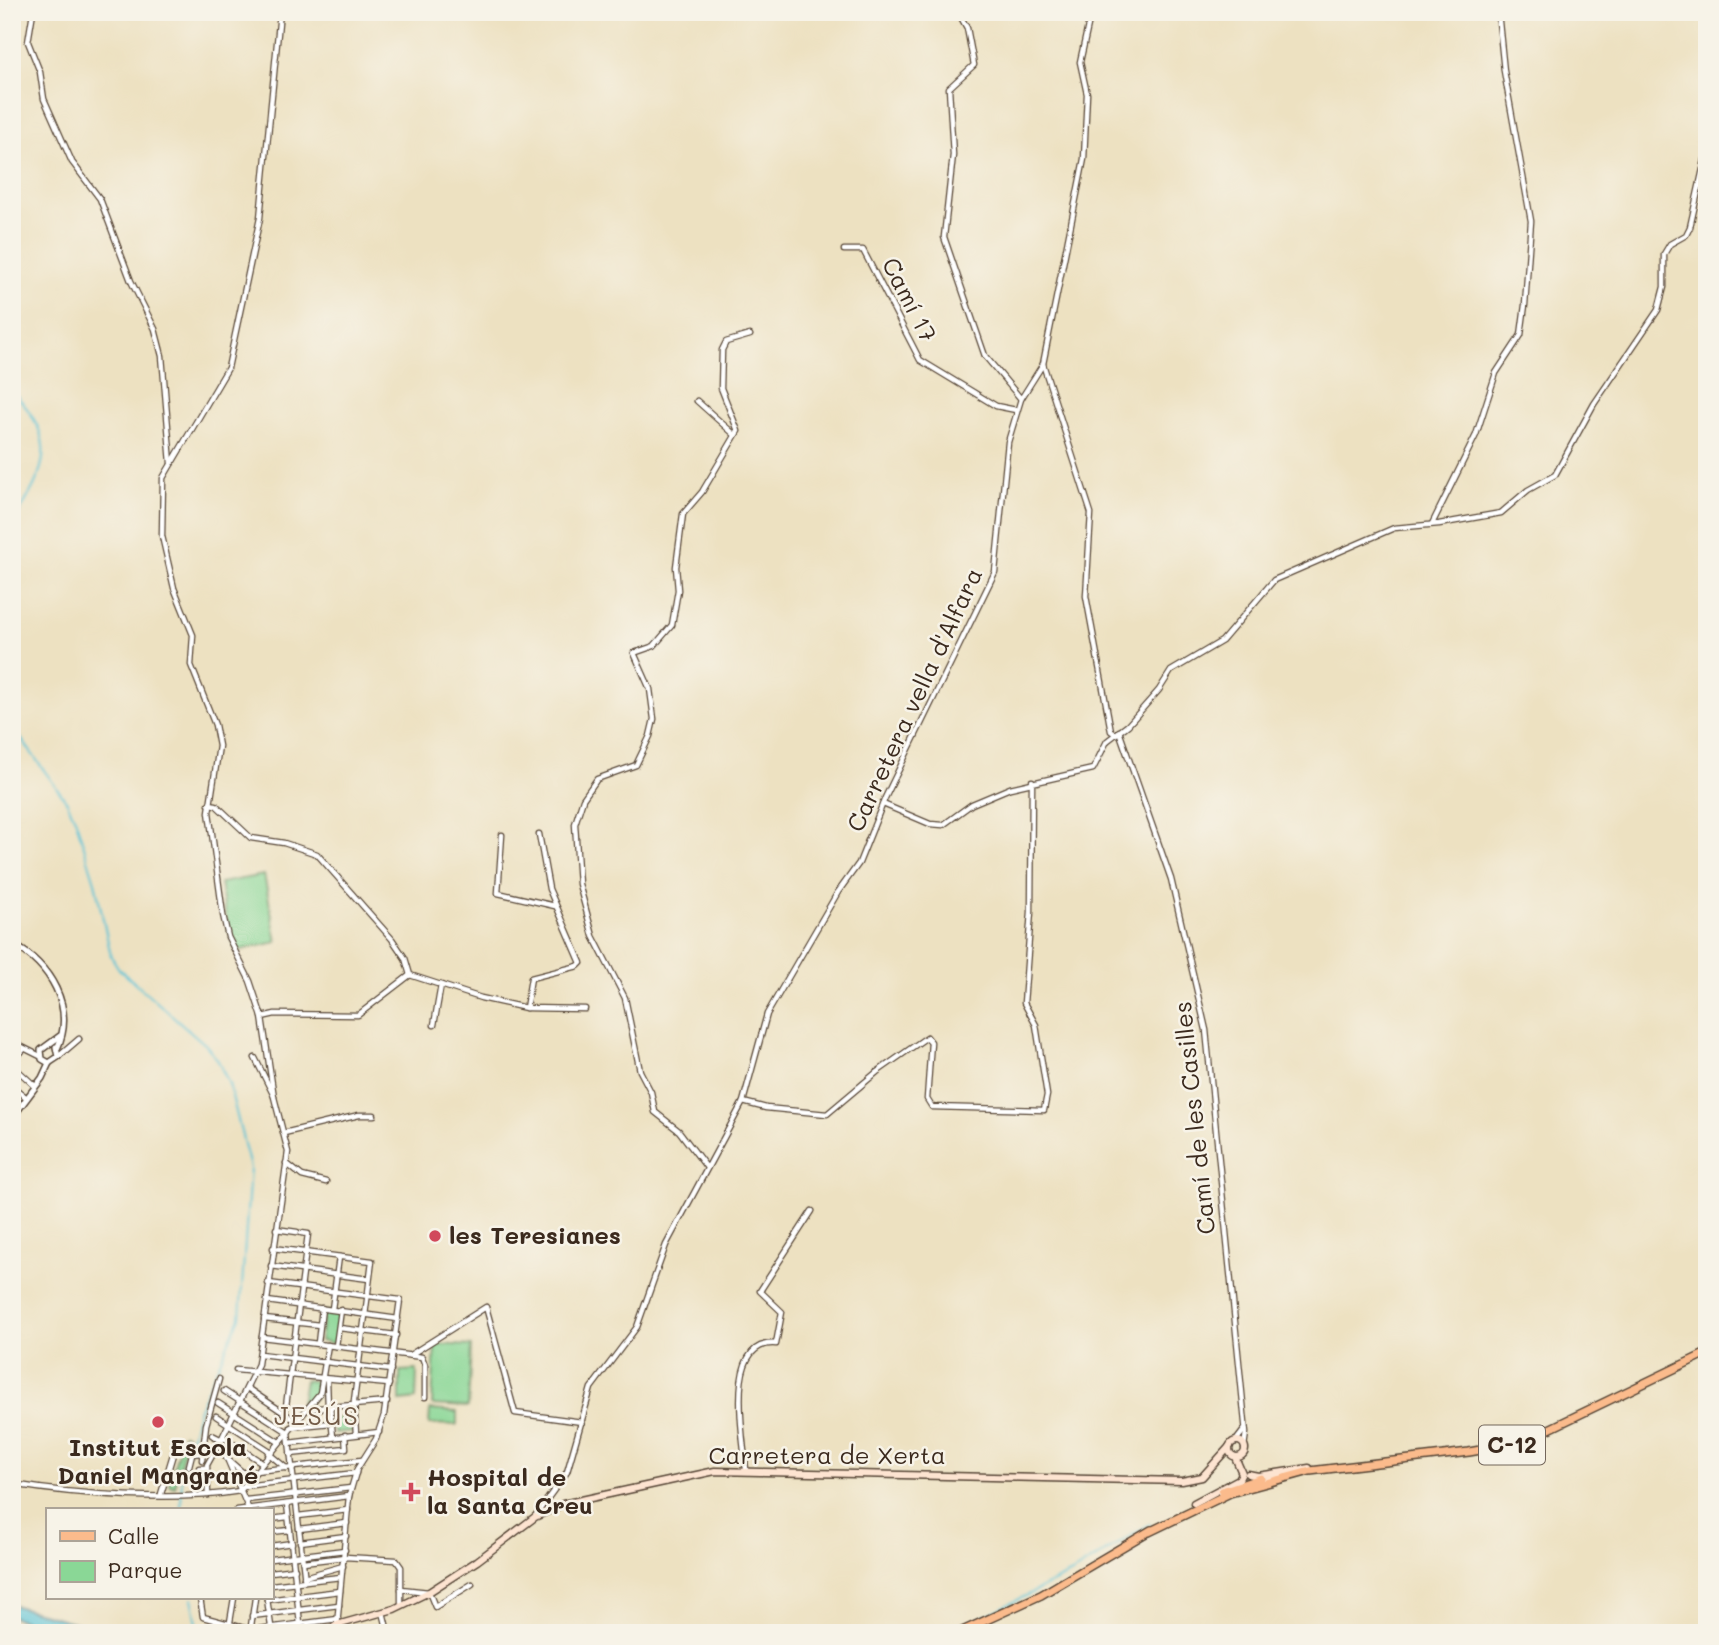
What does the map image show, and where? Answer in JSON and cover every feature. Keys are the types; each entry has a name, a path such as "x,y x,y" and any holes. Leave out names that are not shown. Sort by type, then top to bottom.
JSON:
{"main road":[{"name":"C-12","path":"958,1633 1050,1590 1194,1503 1246,1476 1469,1452 1520,1443 1707,1353"},
{"path":"1232,1444 1244,1450"},
{"path":"1232,1444 1233,1456 1246,1476"},
{"path":"1218,1461 1232,1444"},
{"path":"1218,1461 1244,1450"},
{"path":"1244,1450 1246,1476"},
{"name":"Carretera de Xerta","path":"337,1622 383,1612 429,1592 477,1561 535,1517 576,1501 715,1471 1172,1481 1202,1477 1218,1461"},
{"name":"C-12","path":"1149,1532 1209,1501 1283,1477 1327,1467"},
{"path":"1209,1501 1246,1476 1283,1477"},
{"path":"325,1633 337,1622"}],"street":[{"path":"33,12 28,41 40,72 44,99 72,162 100,199 131,281 155,329 162,356 171,464"},
{"path":"248,1508 242,1488 224,1456 223,1438 256,1372 288,1152 274,1097 262,1017 250,981 226,930 211,836 209,804 219,746 215,725 191,665 193,635 174,588 162,536 163,478 228,368 260,218 280,12"},
{"path":"958,12 967,28 974,65 949,88 953,155 944,237 985,356 1021,399"},
{"name":"Carretera vella d'Alfara","path":"535,1517 566,1472 591,1388 637,1327 666,1245 743,1102 767,1014 838,892 859,863 883,804 995,572 1008,442 1016,410 1043,364 1084,159 1087,94 1080,62 1091,12"},
{"path":"1432,525 1476,435 1496,373 1521,335 1531,256 1531,221 1504,71 1498,12"},
{"path":"883,804 930,824 943,825 983,799 1032,781 1093,769 1105,743 1160,690 1175,667 1204,654 1222,641 1274,580 1394,528 1414,524 1432,525 1501,513 1528,490 1559,471 1594,404 1658,310 1664,287 1664,254 1671,244 1686,235 1690,227 1707,151"},
{"name":"Camí 17","path":"844,250 863,250 920,360 996,406 1016,410"},
{"path":"707,1168 679,1131 655,1112 652,1096 640,1071 625,998 592,934 579,884 575,828 579,807 593,782 602,776 636,765 650,736 654,723 650,689 638,667 634,652 652,648 673,623 683,514 702,492 738,430 720,388 722,350 726,342 750,335"},
{"name":"Camí de les Casilles","path":"1043,364 1091,513 1086,596 1111,731 1117,733 1171,879 1182,938 1199,990 1206,1030 1219,1161 1245,1429 1244,1450"},
{"path":"697,401 736,435"},
{"path":"743,1102 766,1108 827,1114 877,1072 927,1037 930,1042 928,1099 932,1107 1044,1110 1047,1095 1036,1026 1024,1003 1031,912 1032,781"},
{"path":"209,804 216,805 251,838 284,843 317,853 392,939 405,958 410,975"},
{"path":"526,1008 531,978 580,965 579,957 555,906 539,834"},
{"path":"502,835 498,893 555,906"},
{"path":"12,944 38,961 59,992 64,1013 58,1053"},
{"path":"410,975 526,1008 585,1009"},
{"path":"262,1017 275,1014 358,1015 410,975"},
{"path":"434,1025 441,985"},
{"path":"12,1118 42,1078 43,1057 50,1044 62,1034"},
{"path":"12,1042 43,1057 66,1051 79,1039"},
{"path":"50,1044 58,1053"},
{"path":"26,1049 12,1064 36,1086"},
{"path":"255,1058 274,1097"},
{"path":"12,1086 27,1098"},
{"path":"12,1103 19,1109"},
{"path":"284,1133 359,1115 374,1115"},
{"path":"285,1162 302,1176 326,1182"},
{"path":"746,1471 740,1393 743,1366 756,1349 767,1343 776,1343 782,1312 760,1290 812,1211"},
{"path":"276,1229 309,1234 285,1414"},
{"path":"273,1248 372,1261 356,1382 356,1434"},
{"path":"332,1309 339,1256"},
{"path":"271,1266 369,1279"},
{"path":"234,1600 229,1625 251,1631 337,1622 349,1496 361,1461 379,1432 387,1402 398,1319 400,1300 268,1283"},
{"path":"266,1301 398,1319"},
{"path":"410,1355 486,1307 515,1413 583,1422"},
{"path":"318,1343 322,1308"},
{"path":"336,1346 341,1310"},
{"path":"264,1319 320,1325"},
{"path":"339,1328 396,1335"},
{"path":"262,1337 410,1355 425,1360 425,1398"},
{"path":"328,1345 325,1380 333,1437"},
{"path":"260,1354 391,1370"},
{"path":"236,1370 389,1384"},
{"path":"202,1460 206,1425 219,1379"},
{"path":"242,1488 320,1393 325,1380"},
{"path":"247,1388 296,1422"},
{"path":"224,1391 290,1429 331,1423"},
{"path":"307,1409 387,1402"},
{"path":"218,1403 236,1412 279,1442"},
{"path":"216,1416 289,1467"},
{"path":"290,1429 289,1467 294,1480 304,1579"},
{"path":"1232,1444 1245,1429"},
{"path":"289,1443 379,1432"},
{"path":"212,1435 223,1438 261,1462"},
{"path":"290,1454 346,1448 345,1435"},
{"path":"161,1494 177,1441"},
{"path":"208,1495 206,1468 217,1447"},
{"path":"189,1466 192,1454 202,1453"},
{"path":"224,1456 249,1478"},
{"path":"254,1472 361,1461"},
{"path":"199,1468 206,1468"},
{"path":"195,1473 195,1495"},
{"path":"12,1484 66,1492 208,1495 294,1480 356,1474"},
{"path":"246,1500 351,1488"},
{"path":"256,1508 349,1496"},
{"path":"287,1504 301,1633"},
{"path":"298,1516 348,1510"},
{"path":"273,1519 288,1517"},
{"path":"299,1529 347,1523"},
{"path":"273,1532 290,1530"},
{"path":"300,1542 346,1536"},
{"path":"273,1546 292,1543"},
{"path":"273,1559 345,1550"},
{"path":"303,1562 345,1557 396,1560 401,1565 401,1606"},
{"path":"273,1585 297,1583 342,1566"},
{"path":"273,1572 295,1569"},
{"path":"304,1579 341,1577"},
{"path":"401,1589 429,1592 435,1607 472,1584"},
{"path":"273,1598 340,1591"},
{"path":"200,1600 203,1617 230,1622"},
{"path":"251,1631 255,1600"},
{"path":"267,1600 272,1630"},
{"path":"252,1616 339,1605"},
{"path":"383,1612 386,1625"}],"green space":[{"path":"264,875 277,942 236,951 228,929 220,883"},
{"path":"324,1311 339,1313 334,1344 320,1341"},
{"path":"435,1344 471,1346 468,1407 432,1405"},
{"path":"417,1370 416,1399 400,1401 400,1371"},
{"path":"305,1380 321,1382 318,1394 299,1413"},
{"path":"430,1410 457,1412 457,1425 429,1424"},
{"path":"353,1417 354,1431 334,1433 333,1419"},
{"path":"183,1434 187,1436 175,1487 169,1485"}],"water":[{"path":"12,1605 112,1633 73,1632 36,1625 12,1616"}],"waterway":[{"path":"12,390 37,426 43,456 33,487 12,525"},
{"path":"12,726 67,802 76,821 95,882 111,956 119,969 206,1045 217,1059 229,1084 250,1168 240,1317 199,1408 182,1472 181,1508"},
{"path":"977,1620 1072,1573 1150,1524"},
{"path":"192,1600 199,1633"}],"place":[{"name":"les Teresianes","path":"435,1236"},
{"name":"Institut Escola Daniel Mangrané","path":"158,1422"},
{"name":"Hospital de la Santa Creu","path":"411,1492"}],"district":[{"name":"JESÚS","path":"317,1416"}]}
